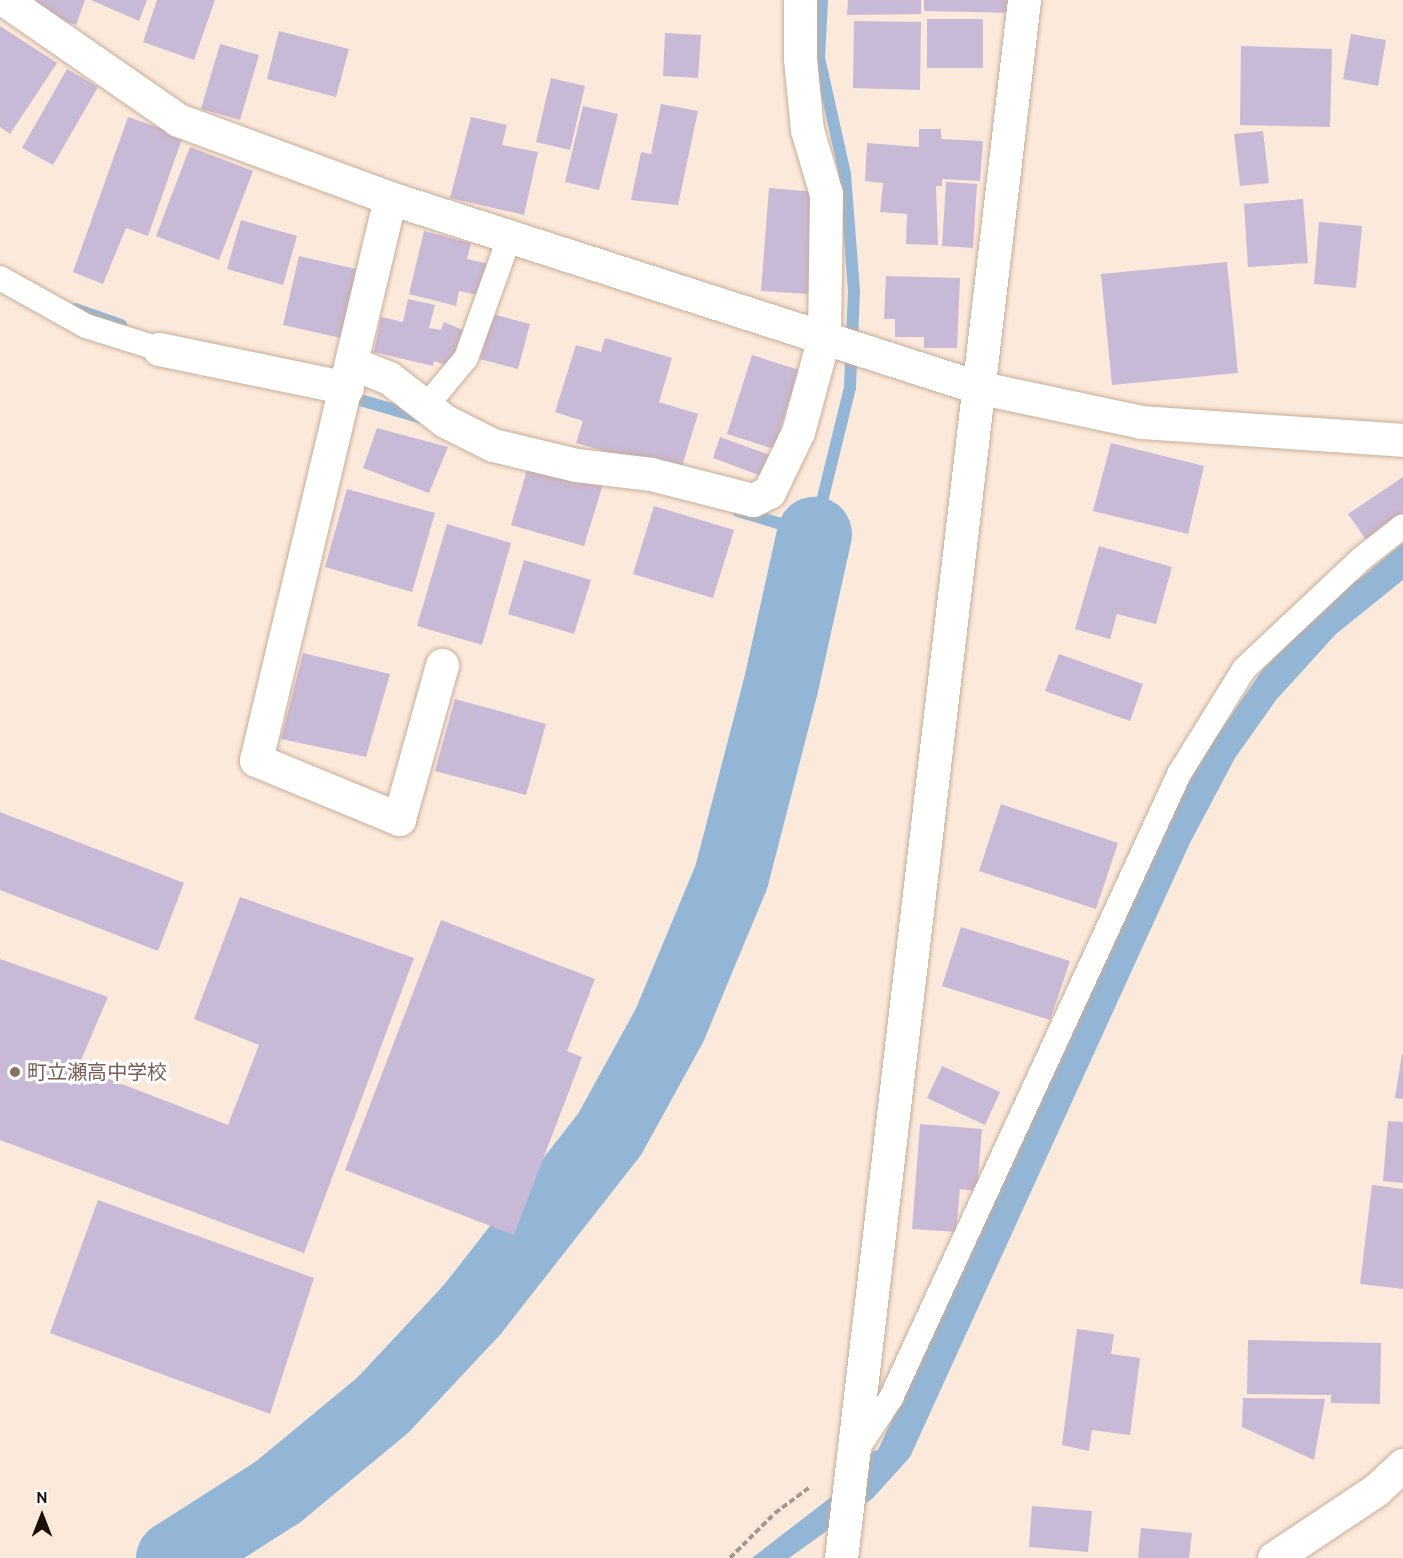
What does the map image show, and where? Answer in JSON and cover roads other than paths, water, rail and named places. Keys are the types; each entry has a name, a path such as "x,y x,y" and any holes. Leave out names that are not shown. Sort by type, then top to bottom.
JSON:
{"street":[{"path":"5,0 178,120 390,198 977,387 1141,422 1403,440"},
{"path":"159,349 349,375 389,378 445,421 493,445 576,465 651,474 753,500 769,492 798,432 824,337 826,194 807,130 800,59 800,0"},
{"path":"841,1558 1024,0"},
{"path":"390,198 256,760 399,819 442,665"},
{"path":"1274,1558 1376,1490 1403,1465"}],"lane":[{"path":"427,405 466,358 510,236"},
{"path":"0,278 86,326 159,349"},
{"path":"853,1455 891,1398 1179,774 1244,669 1360,559 1403,526"}],"water":[{"path":"1403,543 1403,580 1336,634 1276,700 1235,758 1190,843 910,1457 873,1498 789,1558 752,1558 857,1477 873,1451 878,1450 1188,778 1263,669 1350,581 1358,580"}],"waterway":[{"path":"738,511 814,534 850,387 854,291 845,174 819,58 822,0"},
{"path":"75,309 121,325"},
{"path":"343,395 425,419"},
{"path":"173,1558 278,1491 382,1405 471,1310 609,1134 669,1025 731,876 780,687 814,534"}],"place":[{"name":"町立瀬高中学校","path":"15,1072"}]}
